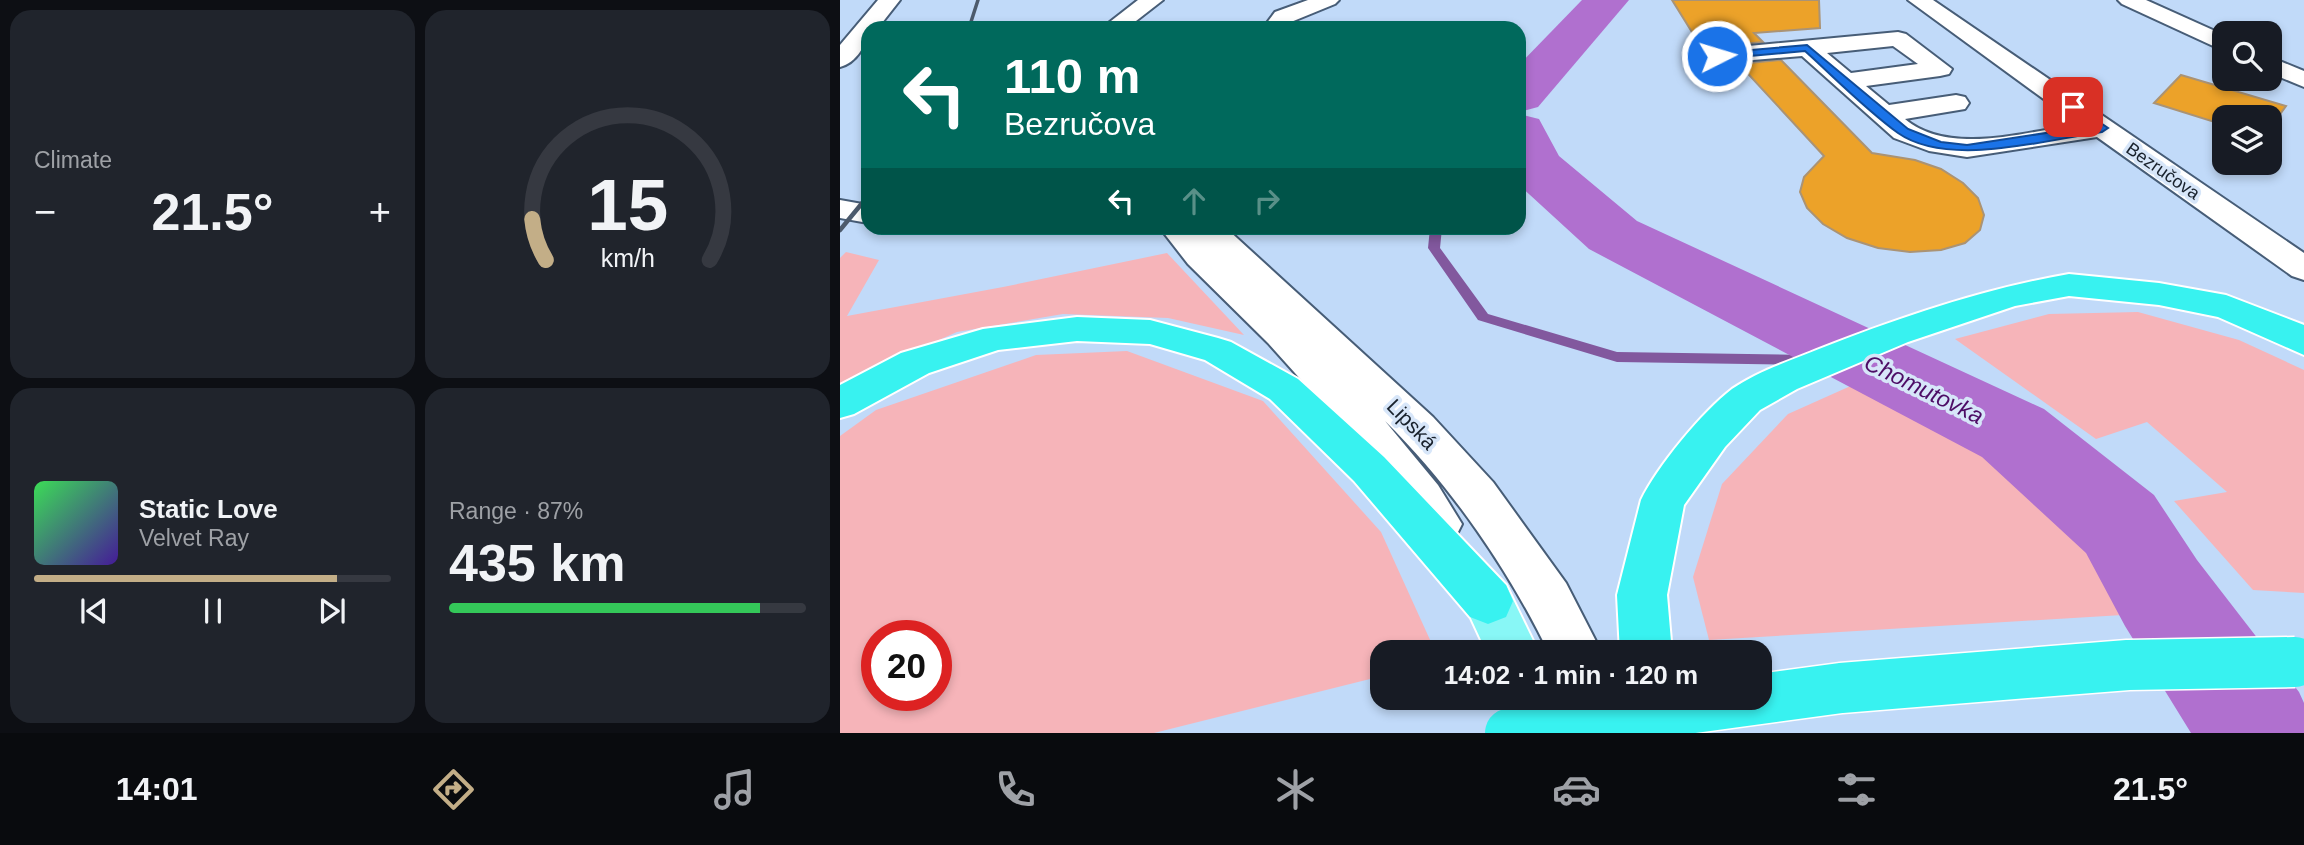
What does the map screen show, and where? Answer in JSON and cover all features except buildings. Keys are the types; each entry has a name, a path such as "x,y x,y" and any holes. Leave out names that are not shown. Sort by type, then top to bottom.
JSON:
{"highway":[{"path":"1645,640 1642,595 1663,500 1710,436 1746,400 1783,379 1895,333 2009,296 2069,285 2160,294 2226,307 2287,331 2304,342"},
{"path":"840,403 915,363 996,338 1077,329 1150,332 1218,351 1284,389 1368,469 1488,601"},
{"path":"1510,733 1841,688 2128,665 2301,660"},
{"path":"1650,710 1653,733"}],"main road":[{"name":"Lipská","path":"1488,601 1507,640"},
{"path":"1539,710 1548,733"}],"street":[{"path":"872,21 889,0"},
{"path":"1123,21 1154,0"},
{"path":"1135,21 1154,0"},
{"path":"1280,21 1283,17 1328,0"},
{"name":"Bezručova","path":"1919,0 2304,269"},
{"path":"2129,0 2212,38"},
{"path":"840,60 861,34"},
{"path":"1717,56 1898,39 1940,69 1845,80"},
{"path":"1807,48 1904,132 1939,145 1967,149 2102,128"},
{"path":"2282,70 2304,80"},
{"path":"1884,114 1956,103"},
{"path":"840,196 861,194"},
{"path":"840,209 861,213"},
{"name":"Lipská","path":"1181,235 1191,248 1281,334 1381,446 1436,520 1488,601"},
{"name":"Lipská","path":"1215,235 1419,428 1477,495 1548,599 1569,640"},
{"path":"1604,710 1613,733"}],"shaded area":[{"path":"846,252 879,260 847,316 1167,253 1244,335 1168,318 1063,314 957,332 840,384 840,258"},
{"path":"2138,312 2239,340 2304,370 2304,593 2253,590 2174,501 2227,492 2147,422 2096,439 1955,339 2049,314"},
{"path":"1127,351 1263,401 1381,532 1430,640 1370,640 1370,679 1154,733 840,733 840,436 876,410 1036,355"},
{"path":"1864,380 1992,460 2092,550 2139,614 1709,640 1693,577 1722,484 1788,414"}],"waterway":[{"name":"Chomutovka","path":"1526,88 1607,0"},
{"name":"Chomutovka","path":"1526,148 1533,165 1613,235 2013,433 2120,524 2161,593 2258,733"},
{"path":"1435,235 1434,248 1483,317 1617,357 1811,360"},
{"path":"1845,360 1870,361"}],"railway":[{"path":"971,21 978,0"},
{"path":"840,230 861,204"}],"route":[{"path":"1717,56 1807,48 1904,132 1939,145 1967,149 2102,128 2073,107"}]}
